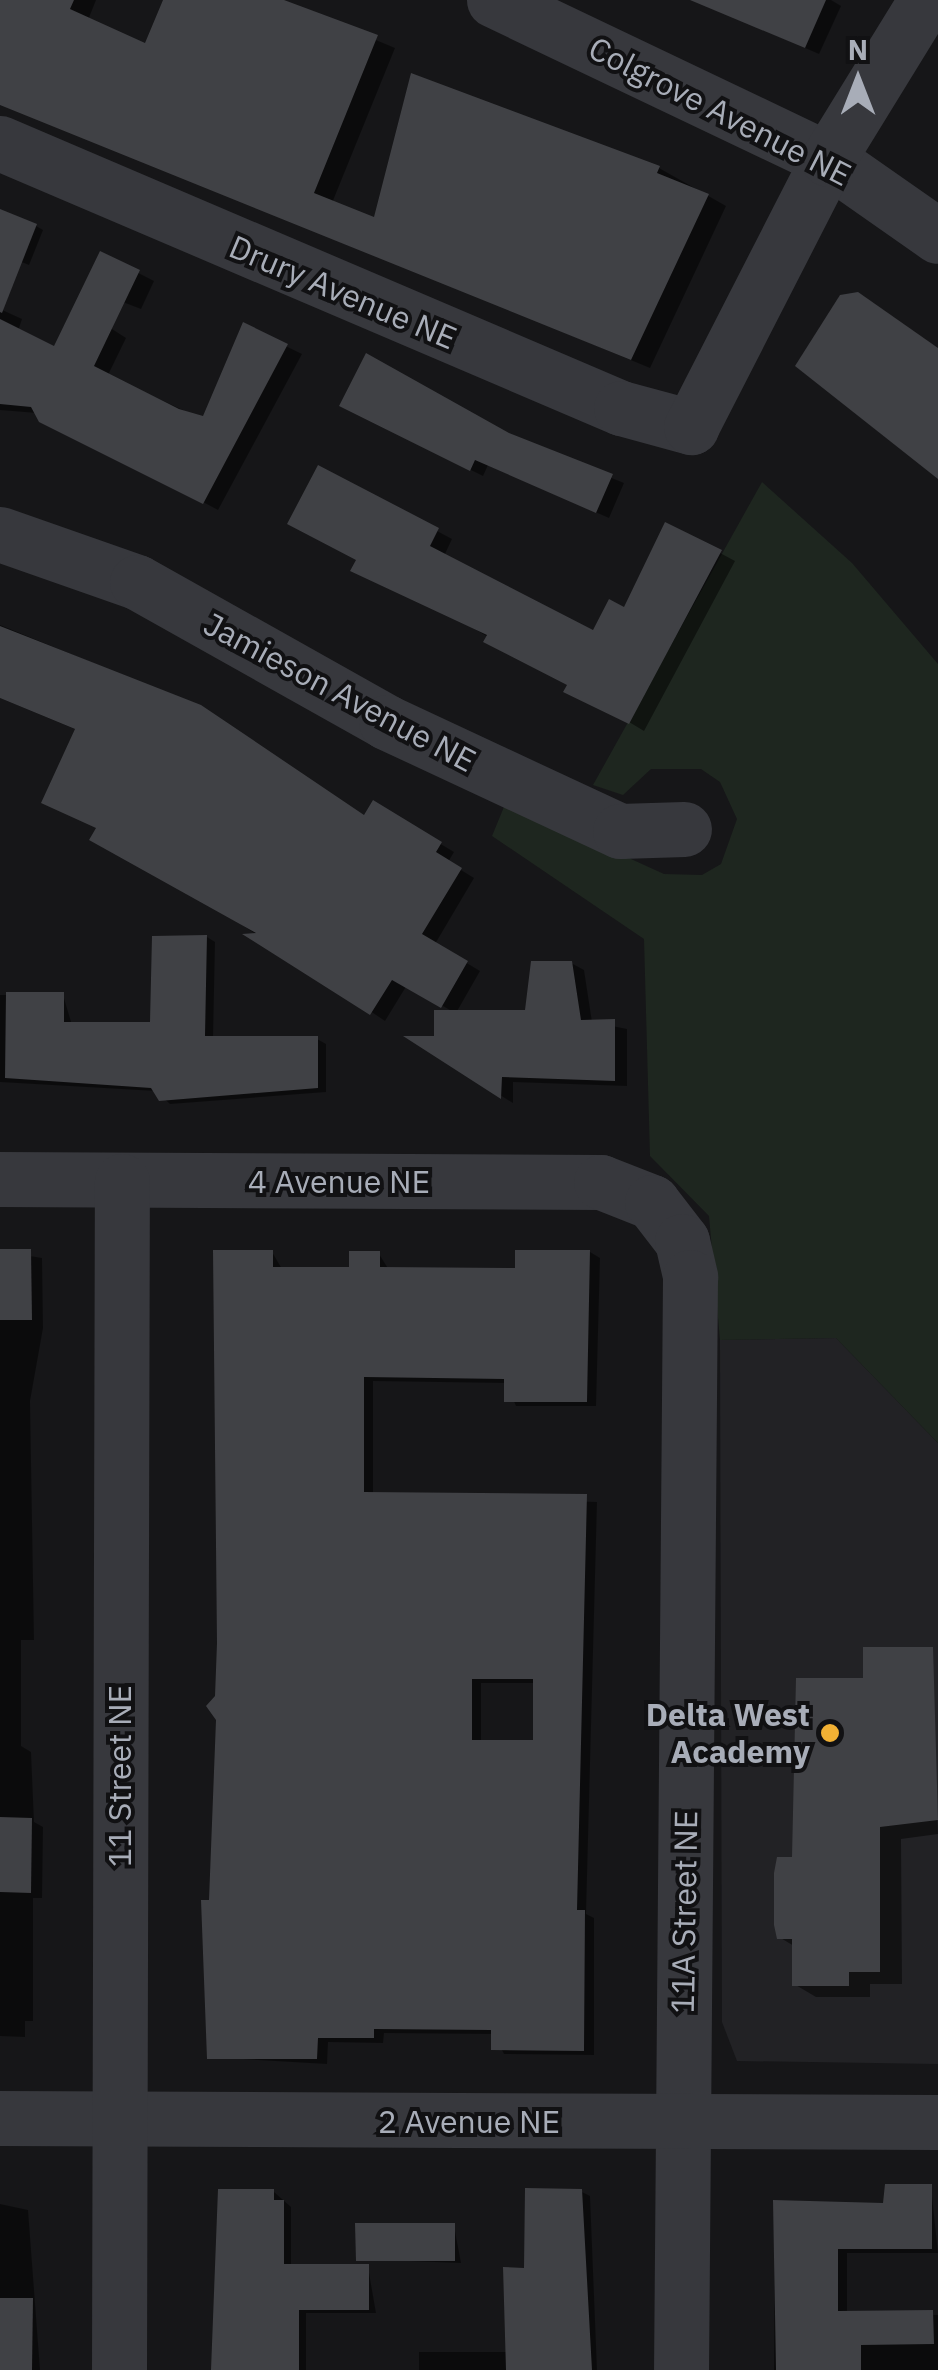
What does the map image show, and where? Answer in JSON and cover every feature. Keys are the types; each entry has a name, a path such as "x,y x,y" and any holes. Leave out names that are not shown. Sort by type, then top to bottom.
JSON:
{"street":[{"name":"Colgrove Avenue NE","path":"494,0 828,159 938,236"},
{"path":"828,159 926,0"},
{"name":"Drury Avenue NE","path":"0,143 621,408 691,427 828,159"},
{"name":"Jamieson Avenue NE","path":"0,534 136,582 386,722 620,831 684,829"},
{"name":"4 Avenue NE","path":"0,1179 600,1182 668,1218"},
{"name":"11 Street NE","path":"119,2370 122,1181"},
{"name":"11A Street NE","path":"668,1218 690,1277 681,2370"},
{"name":"2 Avenue NE","path":"0,2118 938,2122"}],"shaded area":[{"path":"762,482 852,563 938,664 938,1443 836,1338 720,1340 709,1216 650,1156 644,939 492,836 506,802 664,874 702,875 721,864 737,819 720,782 701,769 651,769 623,795 593,785"},
{"name":"Delta West Academy","path":"836,1338 938,1443 938,2064 737,2061 722,2022 720,1340"}],"building":[{"path":"0,0 74,0 70,9 145,43 163,0 284,0 378,35 314,193 374,217 411,73 660,166 657,173 709,194 631,360 0,105"},
{"path":"690,0 826,0 805,48"},
{"path":"0,209 37,224 2,313 0,312"},
{"path":"100,251 140,270 94,366 179,409 203,416 243,322 288,344 203,504 39,422 31,407 0,404 0,319 54,346"},
{"path":"858,292 938,348 938,479 795,366 840,295"},
{"path":"366,353 509,433 613,474 596,513 475,460 470,471 339,406"},
{"path":"318,465 439,528 430,546 593,630 609,599 624,607 665,522 722,550 629,724 563,692 567,685 483,642 487,635 350,571 356,560 287,524"},
{"path":"0,626 201,705 364,815 373,800 442,842 436,852 462,868 422,934 468,961 441,1008 392,980 370,1015 242,934 256,933 89,840 96,828 41,803 75,729 0,698"},
{"path":"207,935 205,1036 318,1036 318,1088 159,1101 151,1088 5,1078 6,992 64,992 64,1022 150,1022 152,936"},
{"path":"531,961 572,961 581,1020 615,1019 615,1081 502,1077 501,1099 403,1036 434,1036 434,1010 525,1010"},
{"path":"0,1249 31,1249 32,1320 0,1320"},
{"path":"213,1250 273,1250 273,1267 349,1267 349,1251 380,1251 380,1267 515,1268 515,1250 590,1250 587,1402 504,1402 504,1379 364,1377 364,1492 587,1494 577,1910 585,1910 584,2051 491,2050 491,2030 374,2029 374,2038 318,2038 317,2059 207,2059 201,1900 209,1900 216,1720 206,1706 215,1696","holes":["472,1679 533,1679 533,1740 472,1740"]},
{"path":"863,1647 933,1647 938,1820 880,1827 880,1972 849,1972 849,1986 792,1986 792,1939 777,1939 774,1925 774,1873 777,1857 792,1857 796,1678 863,1678"},
{"path":"0,1817 32,1818 31,1893 0,1892"},
{"path":"885,2184 932,2184 932,2249 838,2249 838,2311 933,2310 934,2344 861,2345 861,2370 776,2370 773,2200 883,2203"},
{"path":"525,2188 582,2189 592,2370 506,2370 503,2267 524,2268"},
{"path":"218,2189 274,2189 274,2200 284,2200 284,2264 369,2264 369,2310 299,2310 299,2370 211,2370"},
{"path":"355,2223 455,2223 455,2261 356,2261"},
{"path":"0,2298 33,2298 32,2370 0,2370"}],"place":[{"name":"Delta West Academy","path":"830,1733"}]}
